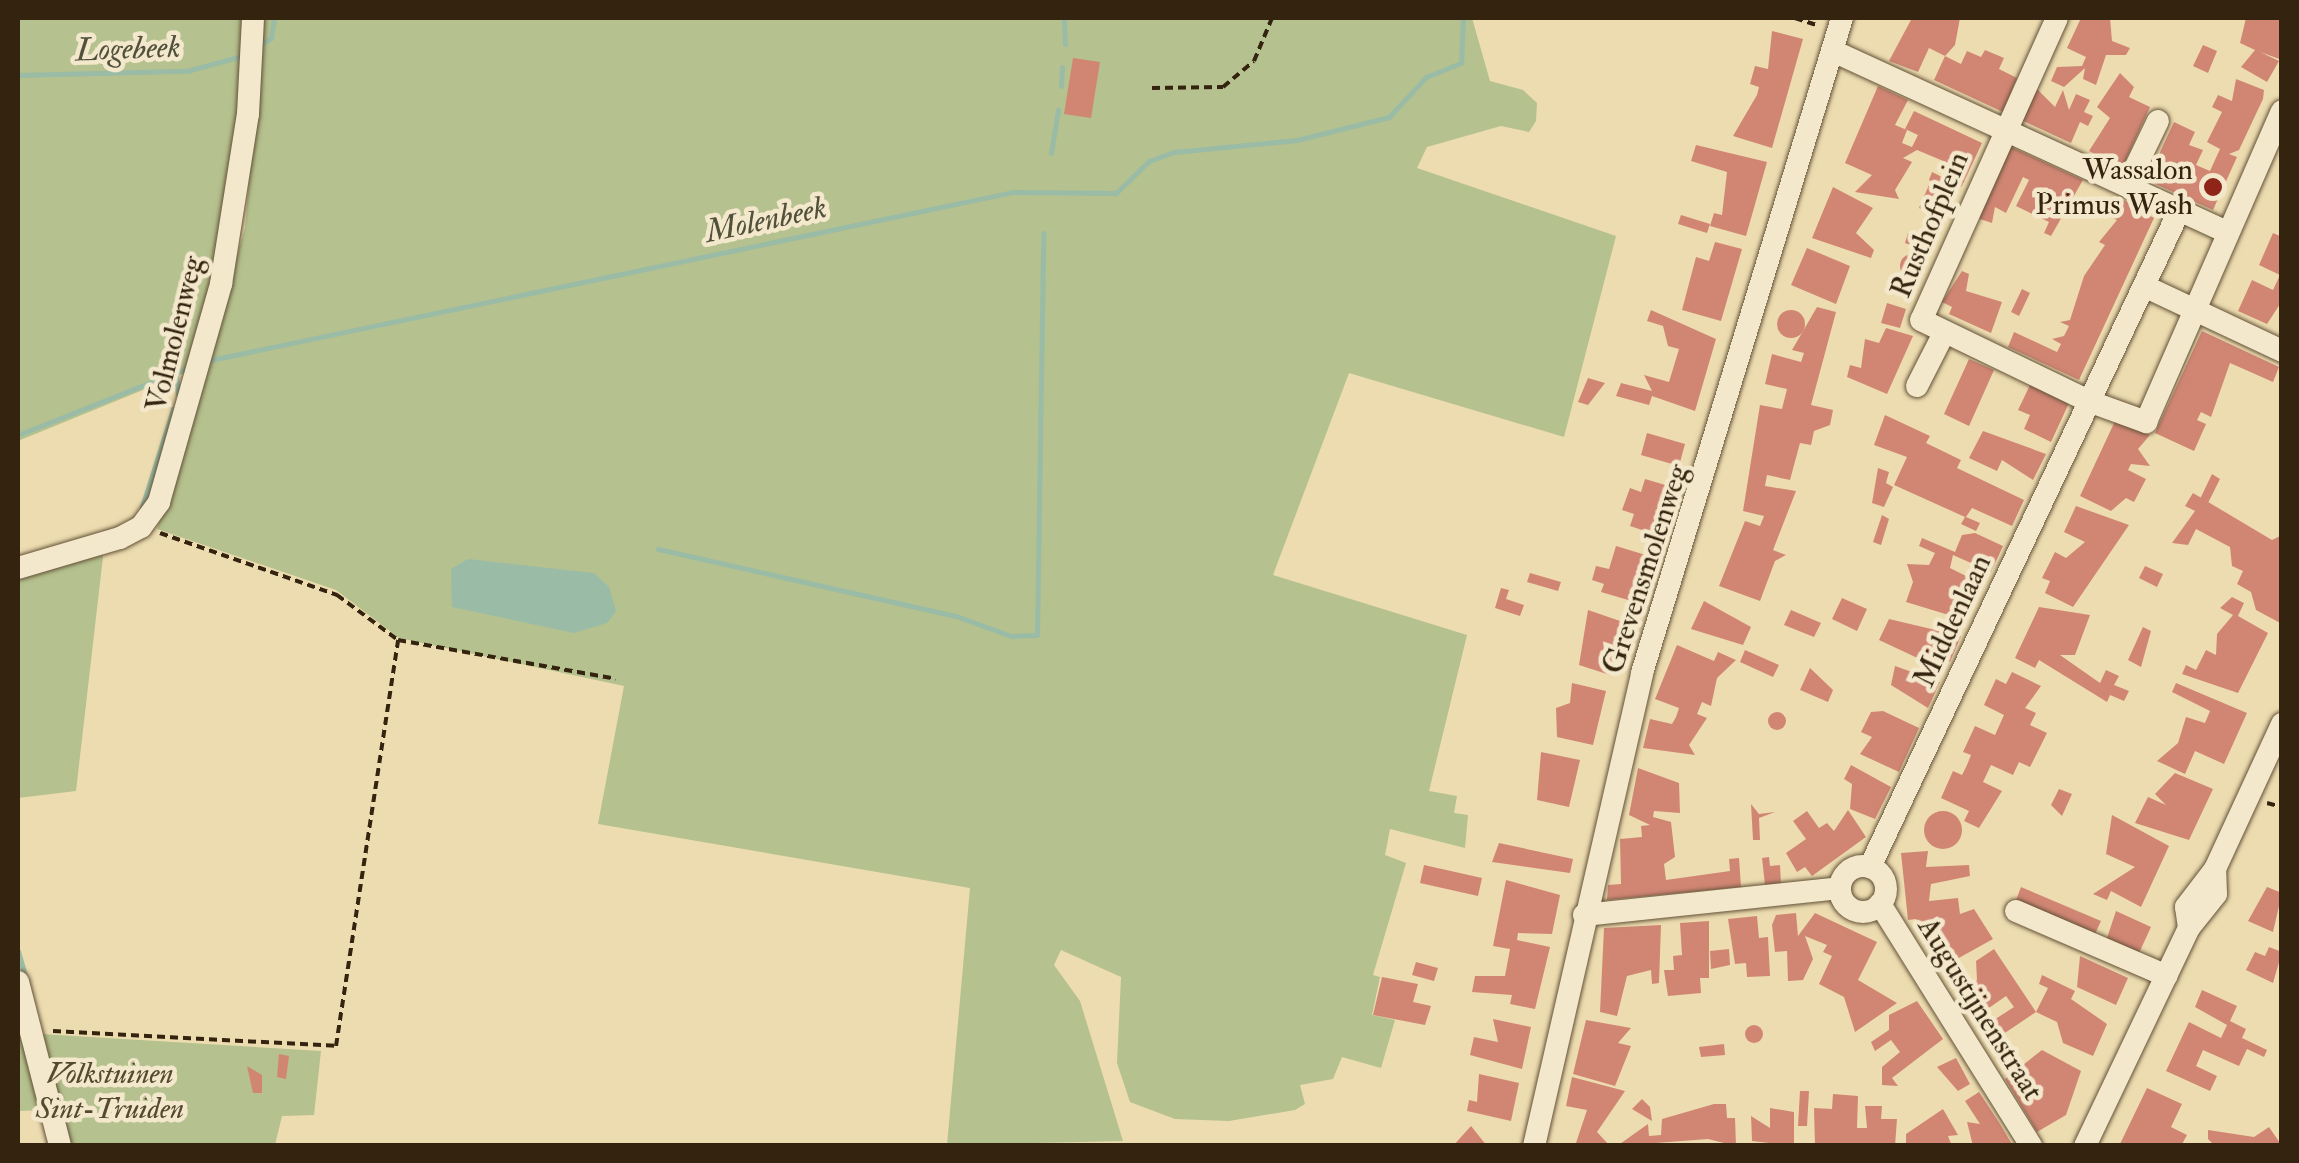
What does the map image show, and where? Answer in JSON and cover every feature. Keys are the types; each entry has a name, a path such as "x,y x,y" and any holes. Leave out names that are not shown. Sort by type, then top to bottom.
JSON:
{"street":[{"name":"Volmolenweg","path":"142,527 159,502 207,349 248,114 253,18"},
{"name":"Grevensmolenweg","path":"1534,1146 1642,672 1842,18"},
{"path":"2005,128 2057,18"},
{"path":"1834,51 2227,232"},
{"path":"2091,402 2146,422 2282,111"},
{"path":"2126,184 2158,121"},
{"name":"Rusthofplein","path":"2005,128 1922,312 1925,327 2091,402"},
{"name":"Middenlaan","path":"1870,866 2180,210"},
{"path":"2144,286 2282,351"},
{"name":"Rusthofplein","path":"1917,386 1942,335"},
{"path":"18,568 142,527"},
{"path":"2086,1146 2189,928 2186,908 2216,869 2282,724"},
{"path":"1870,866 1886,882 1880,904 1854,910 1840,888 1851,869 1870,866"},
{"path":"1584,916 1840,888"},
{"name":"Augustijnenstraat","path":"1880,904 2030,1146"},
{"path":"2016,912 2167,976"},
{"path":"18,982 60,1146"}],"path":[{"path":"1152,88 1223,87 1254,61 1272,18"},
{"path":"142,527 337,595 398,640 616,678"},
{"path":"32,1032 336,1046 398,640"}],"green space":[{"path":"18,18 247,18 249,45 209,300 187,372 18,441"},
{"path":"263,18 1472,18 1490,81 1523,90 1537,103 1536,121 1529,132 1501,126 1427,147 1417,168 1616,236 1564,437 1349,373 1273,575 1467,635 1429,791 1457,796 1454,813 1468,815 1465,848 1390,829 1385,855 1406,863 1373,975 1380,977 1372,1015 1395,1020 1381,1068 1342,1057 1333,1079 1300,1085 1305,1104 1295,1110 1229,1121 1175,1119 1130,1102 1117,1063 1121,977 1061,950 1054,965 1080,1001 1123,1141 947,1145 970,888 598,824 624,686 399,638 336,590 157,529 245,228"},
{"path":"104,548 76,791 18,798 18,575"},
{"path":"18,1007 45,1110 18,1111"},
{"name":"Volkstuinen Sint-Truiden","path":"41,1034 321,1051 314,1115 282,1116 275,1145 66,1145"}],"shaded area":[{"path":"468,559 594,573 609,587 616,611 607,623 574,633 452,607 451,569"}],"building":[{"path":"1912,18 1960,18 1955,45 1945,56 1929,48 1918,72 1889,61"},
{"path":"2081,18 2110,18 2112,41 2130,48 2126,55 2106,55 2096,85 2083,79 2085,68 2064,87 2051,81 2057,67 2082,66 2086,57 2067,48"},
{"path":"2246,18 2282,18 2282,60 2260,52 2279,61 2267,82 2241,67 2255,50 2240,43"},
{"path":"1772,31 1803,39 1772,148 1733,136 1757,95 1759,87 1750,84 1755,66 1768,69"},
{"path":"2203,45 2217,51 2208,73 2193,66"},
{"path":"1985,50 2004,58 1999,69 2017,78 2003,112 1934,80 1945,56 1961,64 1967,51 1981,57"},
{"path":"1073,58 1100,62 1091,118 1064,114"},
{"path":"2120,73 2134,87 2129,97 2150,107 2122,168 2089,151 2110,118 2097,107"},
{"path":"2236,79 2264,90 2263,99 2239,150 2229,154 2237,157 2213,210 2147,180 2174,122 2195,132 2189,145 2203,150 2196,165 2210,171 2220,149 2207,142 2222,112 2212,107 2218,95 2232,101"},
{"path":"1878,86 1908,100 1895,125 1907,130 1902,143 1912,147 1918,135 1905,129 1914,111 1982,143 1962,186 1953,192 1929,180 1932,172 1942,177 1948,163 1917,150 1903,158 1912,162 1895,190 1899,199 1855,192 1872,175 1845,163"},
{"path":"2034,86 2055,107 2063,90 2069,110 2076,94 2090,100 2084,112 2093,116 2088,126 2080,122 2071,143 2019,119"},
{"path":"1696,145 1767,162 1746,236 1710,226 1714,213 1722,215 1727,172 1691,161"},
{"path":"2007,145 2083,180 2051,236 2044,233 2049,222 2016,206 2029,180 2023,177 2006,213 1995,207 1992,223 1974,217"},
{"path":"1929,185 1950,195 1941,216 1919,208"},
{"path":"1833,187 1873,208 1856,233 1874,250 1871,258 1812,238"},
{"path":"2117,196 2154,218 2079,380 2008,347 2014,332 2057,352 2061,344 2052,339 2064,336 2069,326 2060,322 2070,320 2084,276 2105,245 2099,242 2117,220 2108,216"},
{"path":"1681,215 1710,224 1707,233 1678,224"},
{"path":"1908,233 1931,242 1928,252 1905,243"},
{"path":"2273,233 2282,237 2282,301 2267,324 2238,311 2252,280 2273,290 2280,275 2259,265"},
{"path":"1715,242 1742,249 1721,321 1682,310 1696,257 1709,261"},
{"path":"1807,248 1850,266 1836,304 1791,285"},
{"path":"1912,254 1921,257 1921,275 1912,278 1903,275 1900,266 1903,257"},
{"path":"1962,271 1969,274 1966,291 2002,302 1991,333 1949,314 1952,307 1942,302"},
{"path":"2022,289 2030,293 2019,316 2011,312"},
{"path":"1887,303 1906,309 1900,328 1881,323"},
{"path":"1817,307 1836,312 1811,405 1833,410 1830,425 1814,431 1811,445 1800,443 1790,480 1767,475 1765,486 1796,491 1773,550 1786,555 1775,561 1760,601 1719,586 1745,521 1760,526 1764,516 1743,511 1760,405 1782,409 1787,389 1765,384 1772,354 1801,362 1804,353 1792,350"},
{"path":"1651,310 1716,339 1695,411 1652,396 1649,405 1616,396 1621,383 1652,391 1644,375 1669,382 1679,349 1668,346 1663,326 1647,321"},
{"path":"1791,310 1801,314 1805,324 1801,334 1791,338 1781,334 1777,324 1781,314"},
{"path":"1886,328 1913,336 1887,394 1847,377 1850,365 1861,368 1865,339 1879,343"},
{"path":"2202,331 2279,367 2273,382 2230,363 2211,417 2201,412 2197,420 2206,424 2194,451 2155,433"},
{"path":"1969,359 1994,370 1969,426 1944,414"},
{"path":"1588,378 1605,383 1588,405 1578,402"},
{"path":"2030,385 2069,403 2051,442 2024,429 2030,415 2018,410"},
{"path":"1885,415 1930,436 1926,443 1961,460 1957,468 2024,500 2012,526 1972,508 1966,517 1980,523 1976,531 1961,524 1965,517 1894,485 1907,457 1874,445"},
{"path":"2116,419 2150,435 2138,449 2150,466 2131,464 2128,470 2146,479 2134,502 2126,498 2111,511 2080,496"},
{"path":"1983,431 2046,454 2033,480 2002,460 1997,471 1969,458"},
{"path":"1647,433 1685,444 1679,466 1641,455"},
{"path":"1878,468 1889,472 1886,483 1893,487 1884,507 1872,503"},
{"path":"2212,474 2220,479 2208,503 2200,499"},
{"path":"1645,479 1672,487 1657,535 1630,526 1634,514 1622,510 1630,488 1641,492"},
{"path":"2193,493 2272,540 2282,535 2282,624 2256,610 2251,592 2237,584 2243,571 2232,566 2230,547 2196,529 2188,545 2172,543 2195,511 2185,506"},
{"path":"2076,506 2129,525 2073,607 2045,593 2050,581 2042,578 2055,552 2066,558 2085,542 2064,532"},
{"path":"1882,515 1889,519 1881,545 1873,542"},
{"path":"1975,533 2003,546 1991,572 1953,555 1950,568 1970,578 1952,616 1906,602 1913,582 1907,564 1929,565 1935,553 1919,546 1922,538 1955,552 1962,535"},
{"path":"1616,546 1649,556 1635,602 1601,592 1604,584 1592,580 1596,566 1609,569"},
{"path":"2145,566 2163,574 2157,587 2139,578"},
{"path":"1530,573 1561,582 1558,591 1527,582"},
{"path":"1501,588 1509,590 1506,599 1524,605 1520,616 1495,608"},
{"path":"2232,597 2244,603 2238,616 2268,633 2238,693 2182,674 2186,665 2196,670 2206,650 2216,655 2217,634 2233,615 2220,608"},
{"path":"1842,598 1867,609 1857,631 1832,619"},
{"path":"1704,601 1751,627 1743,645 1691,629"},
{"path":"2039,607 2090,615 2075,655 2060,655 2100,683 2106,670 2119,676 2114,685 2129,691 2124,701 2110,695 2107,702 2039,660 2035,668 2015,658"},
{"path":"1588,610 1626,623 1610,675 1579,665"},
{"path":"1791,610 1821,623 1814,637 1784,625"},
{"path":"1889,619 1961,636 1950,662 1931,653 1926,662 1879,640"},
{"path":"2143,627 2151,631 2141,667 2128,660"},
{"path":"1677,645 1714,661 1718,652 1736,660 1717,678 1711,706 1702,702 1697,714 1707,718 1689,745 1695,755 1643,748 1650,719 1672,724 1679,708 1655,699"},
{"path":"1745,650 1779,665 1773,677 1740,662"},
{"path":"1895,666 1940,682 1928,708 1891,685"},
{"path":"1810,668 1833,690 1828,702 1800,690"},
{"path":"2012,672 2041,686 2025,708 2036,713 2030,725 2047,733 2030,767 2019,762 2013,775 1991,765 1983,782 2002,791 1979,828 1964,821 1969,811 1941,798 1953,771 1962,775 1967,765 1971,755 1963,752 1975,726 1995,735 2004,715 1984,705 1996,679 2006,684"},
{"path":"1572,683 1606,691 1593,745 1557,737 1556,708 1570,703"},
{"path":"2176,683 2247,713 2224,764 2195,751 2185,774 2157,761 2178,743 2186,717 2205,723 2210,711 2172,692"},
{"path":"1883,711 1919,728 1899,772 1860,754 1872,737 1861,732 1871,712"},
{"path":"1777,712 1786,721 1777,730 1768,721"},
{"path":"1541,752 1580,760 1569,807 1537,800"},
{"path":"1851,765 1891,787 1875,819 1850,809 1852,784 1844,779"},
{"path":"1638,768 1679,783 1680,813 1654,811 1653,817 1671,822 1675,857 1664,864 1666,880 1730,871 1729,859 1739,858 1741,887 1607,900 1608,885 1621,884 1620,839 1642,837 1641,826 1650,825 1629,815"},
{"path":"2175,773 2213,789 2189,840 2135,823 2148,797 2166,805 2155,794"},
{"path":"2059,789 2072,794 2062,816 2051,805"},
{"path":"1751,804 1759,814 1775,812 1759,818 1760,840 1753,840"},
{"path":"1848,810 1866,837 1812,876 1805,867 1797,872 1786,853 1806,839 1793,821 1807,811 1819,828 1827,823 1834,831"},
{"path":"1943,811 1957,816 1962,830 1957,844 1943,849 1929,844 1924,830 1929,816"},
{"path":"2112,815 2169,846 2141,907 2111,891 2107,900 2093,894 2135,867 2106,854"},
{"path":"1499,843 1573,859 1570,873 1492,862"},
{"path":"1928,851 1926,867 1969,865 1970,876 1931,884 1929,901 1958,898 1960,914 1974,909 1993,939 1948,964 1916,919 1908,920 1901,853"},
{"path":"1769,857 1770,866 1780,865 1781,884 1765,885 1762,858"},
{"path":"1424,865 1482,878 1478,896 1420,883"},
{"path":"1506,880 1560,895 1552,934 1518,933 1517,940 1550,947 1535,1009 1510,1004 1512,995 1472,992 1475,976 1505,976 1510,949 1493,946"},
{"path":"2021,887 2101,921 2095,934 2016,900"},
{"path":"2267,887 2282,893 2273,932 2248,921"},
{"path":"2116,911 2151,927 2139,953 2107,938"},
{"path":"1796,913 1798,936 1815,913 1877,942 1858,980 1897,1003 1855,1032 1844,997 1819,984 1832,956 1823,952 1827,945 1805,936 1813,959 1803,980 1788,981 1787,951 1775,952 1772,925 1776,915"},
{"path":"1757,916 1759,938 1768,937 1770,976 1747,977 1746,963 1735,964 1728,919"},
{"path":"1709,921 1709,978 1700,978 1701,993 1668,996 1664,970 1674,970 1673,956 1682,955 1680,923"},
{"path":"1661,925 1659,983 1652,984 1651,970 1627,976 1617,1016 1600,1012 1604,928"},
{"path":"2269,947 2282,952 2273,983 2246,970 2255,952 2265,956"},
{"path":"1729,949 1730,965 1711,969 1710,951"},
{"path":"1994,949 2036,1012 1993,1041 1983,1027 2014,1007 2006,996 1976,1017 1960,992 1977,980 1976,961"},
{"path":"2080,956 2128,978 2116,1005 2077,987"},
{"path":"1416,962 1438,968 1434,981 1412,975"},
{"path":"2042,975 2075,991 2071,999 2107,1024 2093,1056 2063,1043 2057,1022 2036,1012 2048,988 2039,984"},
{"path":"1382,977 1418,984 1413,1002 1431,1006 1425,1025 1373,1015"},
{"path":"2202,990 2237,1006 2230,1021 2246,1029 2242,1038 2267,1050 2264,1057 2247,1049 2239,1066 2203,1050 2196,1066 2217,1076 2210,1091 2166,1071 2189,1022 2221,1038 2227,1025 2195,1007"},
{"path":"1917,1001 1943,1039 1892,1078 1898,1086 1882,1085 1882,1067 1900,1052 1891,1040 1875,1051 1871,1042 1889,1030 1889,1015"},
{"path":"1493,1019 1531,1027 1522,1069 1470,1055 1474,1037 1498,1042"},
{"path":"1586,1020 1631,1028 1618,1043 1631,1046 1615,1086 1573,1074"},
{"path":"1754,1025 1763,1034 1754,1043 1745,1034"},
{"path":"1724,1044 1725,1055 1701,1057 1699,1047"},
{"path":"2042,1050 2081,1071 2066,1115 2037,1132 2005,1079"},
{"path":"279,1054 289,1056 286,1079 277,1077"},
{"path":"1956,1058 1970,1084 1958,1091 1937,1067"},
{"path":"247,1066 262,1075 262,1093 253,1093"},
{"path":"1479,1074 1519,1083 1511,1121 1467,1111 1469,1100 1477,1102"},
{"path":"1572,1077 1625,1091 1597,1132 1610,1146 1575,1146 1587,1110 1566,1106"},
{"path":"2147,1088 2182,1104 2171,1127 2187,1135 2181,1146 2119,1146"},
{"path":"1800,1091 1809,1091 1807,1126 1798,1126"},
{"path":"1979,1092 2013,1146 1973,1146 1967,1122 1980,1124 1965,1101"},
{"path":"1833,1094 1858,1096 1857,1128 1867,1128 1865,1106 1882,1106 1881,1119 1897,1119 1895,1146 1815,1146 1814,1108 1832,1109"},
{"path":"1642,1099 1650,1107 1652,1121 1632,1109"},
{"path":"1726,1104 1727,1118 1735,1118 1736,1146 1708,1139 1617,1146 1648,1124 1649,1136 1661,1135 1662,1119"},
{"path":"1770,1108 1794,1112 1794,1146 1752,1141 1751,1116 1770,1128"},
{"path":"1943,1109 1958,1135 1948,1136 1952,1146 1906,1146 1906,1134"},
{"path":"1471,1126 1487,1146 1453,1146 1461,1137"},
{"path":"2269,1127 2282,1146 2215,1146 2208,1139 2208,1130 2254,1137"}],"waterway":[{"name":"Logebeek","path":"260,45 271,38 274,18"},
{"name":"Logebeek","path":"1064,18 1065,44"},
{"name":"Molenbeek","path":"206,361 1013,192 1116,193 1149,161 1174,152 1297,140 1389,117 1426,77 1461,63 1463,18"},
{"name":"Logebeek","path":"18,75 187,71 242,56"},
{"name":"Logebeek","path":"1061,86 1062,67"},
{"name":"Logebeek","path":"1051,153 1058,110"},
{"path":"658,549 956,616 1011,636 1037,635 1043,233"},
{"name":"Molenbeek","path":"18,435 191,366"},
{"path":"176,372 178,394"},
{"path":"142,507 173,409"},
{"path":"18,951 25,976"}],"place":[{"name":"Wassalon Primus Wash","path":"2213,187"}]}
